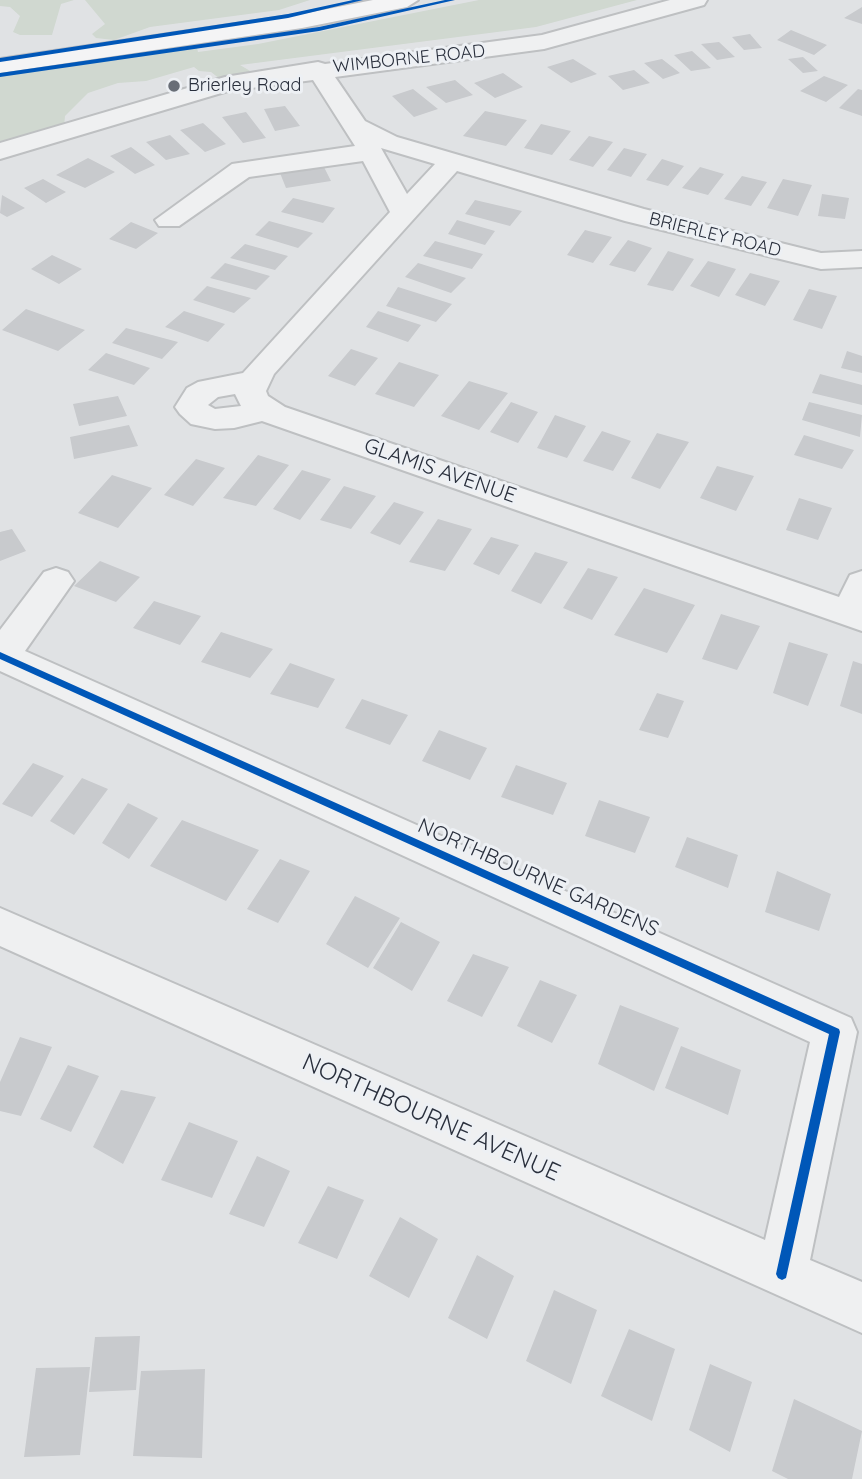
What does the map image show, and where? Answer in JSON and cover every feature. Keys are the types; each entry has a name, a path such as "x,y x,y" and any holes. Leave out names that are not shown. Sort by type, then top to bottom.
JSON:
{"main road":[{"path":"0,66 302,21 407,0"}],"street":[{"name":"WIMBORNE ROAD","path":"0,151 225,83 544,42 696,0"},
{"name":"BRIERLEY ROAD","path":"318,69 356,126 388,142 635,215 821,261 862,259"},
{"path":"356,126 404,212"},
{"path":"169,220 241,170 370,152"},
{"name":"GLAMIS AVENUE","path":"453,160 260,370 260,395 858,606"},
{"path":"821,261 862,272"},
{"path":"1,655 55,581"},
{"name":"NORTHBOURNE GARDENS","path":"1,655 835,1032 782,1274"},
{"name":"NORTHBOURNE AVENUE","path":"0,926 862,1308"}],"shaded area":[{"path":"0,0 74,0 61,4 52,35 20,35 13,32 20,16 10,7 0,6"},
{"path":"85,0 310,0 279,10 150,27 114,40 96,38 92,34 105,24"},
{"path":"479,0 637,0 536,27 240,65 252,72 248,76 220,79 211,72 199,71 194,67 146,81 118,83 88,93 65,116 64,127 0,146 0,75 197,48 198,52 258,44"}],"building":[{"path":"862,7 862,24 844,18"},
{"path":"791,30 827,45 814,55 777,40"},
{"path":"750,34 762,48 744,50 732,37"},
{"path":"719,42 735,57 717,60 701,44"},
{"path":"692,51 711,68 691,71 674,55"},
{"path":"803,57 818,71 803,73 788,59"},
{"path":"573,59 597,74 571,83 547,67"},
{"path":"662,59 680,73 663,79 644,63"},
{"path":"634,70 650,83 623,90 608,76"},
{"path":"503,73 523,87 495,98 474,83"},
{"path":"824,76 848,85 826,102 800,91"},
{"path":"455,80 473,95 446,103 426,87"},
{"path":"413,89 438,109 414,117 392,96"},
{"path":"858,89 862,90 862,116 839,108"},
{"path":"285,106 300,126 275,131 264,109"},
{"path":"485,111 527,120 506,146 463,136"},
{"path":"246,112 266,138 243,143 222,117"},
{"path":"203,123 226,144 205,152 180,130"},
{"path":"541,124 571,131 552,155 524,148"},
{"path":"170,135 190,154 166,160 146,142"},
{"path":"589,136 613,142 593,167 569,160"},
{"path":"131,147 155,165 135,174 110,156"},
{"path":"624,148 647,154 631,177 607,170"},
{"path":"88,158 115,172 85,188 56,175"},
{"path":"662,159 684,166 668,186 646,180"},
{"path":"324,167 331,181 286,188 280,173"},
{"path":"700,167 724,174 708,195 682,188"},
{"path":"742,176 767,182 751,206 724,199"},
{"path":"43,179 66,192 46,203 24,188"},
{"path":"783,179 812,185 798,216 767,208"},
{"path":"822,194 849,198 845,219 818,216"},
{"path":"2,195 25,208 7,217 0,213"},
{"path":"293,198 335,208 323,223 281,212"},
{"path":"475,200 522,211 510,226 465,214"},
{"path":"457,220 495,231 485,245 448,234"},
{"path":"269,221 313,233 298,248 255,235"},
{"path":"131,222 158,233 136,249 109,239"},
{"path":"585,230 612,237 593,263 567,255"},
{"path":"628,240 652,248 635,272 609,265"},
{"path":"435,241 483,254 472,269 423,256"},
{"path":"245,244 288,256 275,270 230,258"},
{"path":"668,251 694,259 673,291 647,285"},
{"path":"52,255 82,269 59,284 31,269"},
{"path":"708,261 736,269 719,297 690,286"},
{"path":"225,263 270,276 256,290 210,278"},
{"path":"418,263 466,278 451,293 405,277"},
{"path":"750,273 780,281 765,306 735,295"},
{"path":"207,286 251,298 234,313 193,300"},
{"path":"398,287 452,304 436,322 386,306"},
{"path":"809,289 837,296 822,329 793,320"},
{"path":"26,309 85,330 58,351 2,330"},
{"path":"184,311 225,324 208,342 165,327"},
{"path":"378,311 421,325 408,342 366,327"},
{"path":"126,328 178,342 162,359 112,343"},
{"path":"351,349 378,358 355,386 328,376"},
{"path":"847,351 862,356 862,373 841,368"},
{"path":"106,353 150,368 134,385 88,370"},
{"path":"399,362 439,375 414,407 375,394"},
{"path":"820,374 862,385 862,405 812,393"},
{"path":"469,381 508,393 479,430 441,416"},
{"path":"118,396 127,416 79,426 73,404"},
{"path":"511,402 538,412 518,443 490,432"},
{"path":"809,402 862,415 860,437 802,420"},
{"path":"555,415 586,426 567,458 537,448"},
{"path":"129,425 138,446 74,459 70,437"},
{"path":"602,431 631,441 613,471 583,461"},
{"path":"657,433 689,442 660,489 631,478"},
{"path":"804,435 854,450 842,469 794,455"},
{"path":"258,455 289,465 256,506 223,498"},
{"path":"196,459 225,468 193,506 164,495"},
{"path":"717,466 754,476 736,511 700,498"},
{"path":"302,470 331,479 300,520 273,509"},
{"path":"112,475 152,488 118,528 78,513"},
{"path":"344,486 376,496 351,529 320,520"},
{"path":"799,498 832,508 818,540 786,530"},
{"path":"394,502 424,512 400,545 370,533"},
{"path":"438,519 472,529 445,571 409,562"},
{"path":"12,529 26,551 0,561 0,532"},
{"path":"491,537 519,545 499,575 473,564"},
{"path":"535,552 568,562 541,604 511,591"},
{"path":"100,561 140,577 116,602 74,586"},
{"path":"588,568 618,577 592,620 563,608"},
{"path":"644,588 695,605 667,653 614,635"},
{"path":"154,601 201,616 180,645 133,628"},
{"path":"721,614 760,626 737,670 702,659"},
{"path":"221,632 273,649 250,678 201,662"},
{"path":"789,642 828,654 808,706 773,693"},
{"path":"853,661 862,664 862,714 840,706"},
{"path":"290,663 335,679 318,708 270,694"},
{"path":"657,693 684,701 668,738 639,730"},
{"path":"362,699 408,715 390,745 345,728"},
{"path":"439,730 487,748 470,780 422,761"},
{"path":"33,763 64,776 32,817 2,804"},
{"path":"516,765 567,783 553,815 501,797"},
{"path":"82,778 108,789 74,835 50,821"},
{"path":"599,800 650,817 635,853 585,836"},
{"path":"128,803 158,818 129,859 102,843"},
{"path":"182,820 259,850 226,901 150,866"},
{"path":"687,837 738,855 728,888 675,867"},
{"path":"280,859 310,871 278,923 247,909"},
{"path":"777,871 831,894 819,931 765,912"},
{"path":"355,896 400,918 368,968 326,944"},
{"path":"401,922 440,942 412,991 373,968"},
{"path":"473,954 509,967 482,1017 447,1001"},
{"path":"540,980 577,995 552,1043 517,1026"},
{"path":"620,1005 679,1028 654,1091 598,1064"},
{"path":"20,1037 52,1047 21,1116 0,1111 0,1082"},
{"path":"681,1046 741,1070 728,1115 665,1088"},
{"path":"68,1065 99,1076 71,1132 40,1119"},
{"path":"121,1090 156,1097 123,1164 93,1147"},
{"path":"189,1122 238,1141 212,1198 161,1180"},
{"path":"257,1156 290,1171 264,1227 229,1214"},
{"path":"328,1186 364,1200 337,1259 298,1243"},
{"path":"400,1217 438,1239 409,1298 369,1276"},
{"path":"477,1255 514,1276 487,1339 448,1318"},
{"path":"554,1290 597,1310 571,1384 526,1361"},
{"path":"629,1329 675,1349 652,1421 601,1396"},
{"path":"140,1336 136,1390 89,1392 95,1337"},
{"path":"710,1364 752,1382 730,1452 689,1430"},
{"path":"90,1367 80,1455 24,1457 36,1368"},
{"path":"205,1369 202,1458 133,1456 141,1371"},
{"path":"794,1399 862,1431 852,1479 788,1479 772,1471"}],"cycle path":[{"path":"0,60 288,16 360,0"},
{"path":"0,75 319,29 452,0"},
{"path":"0,655 835,1032 782,1274"}],"place":[{"name":"Brierley Road","path":"174,86"}]}
